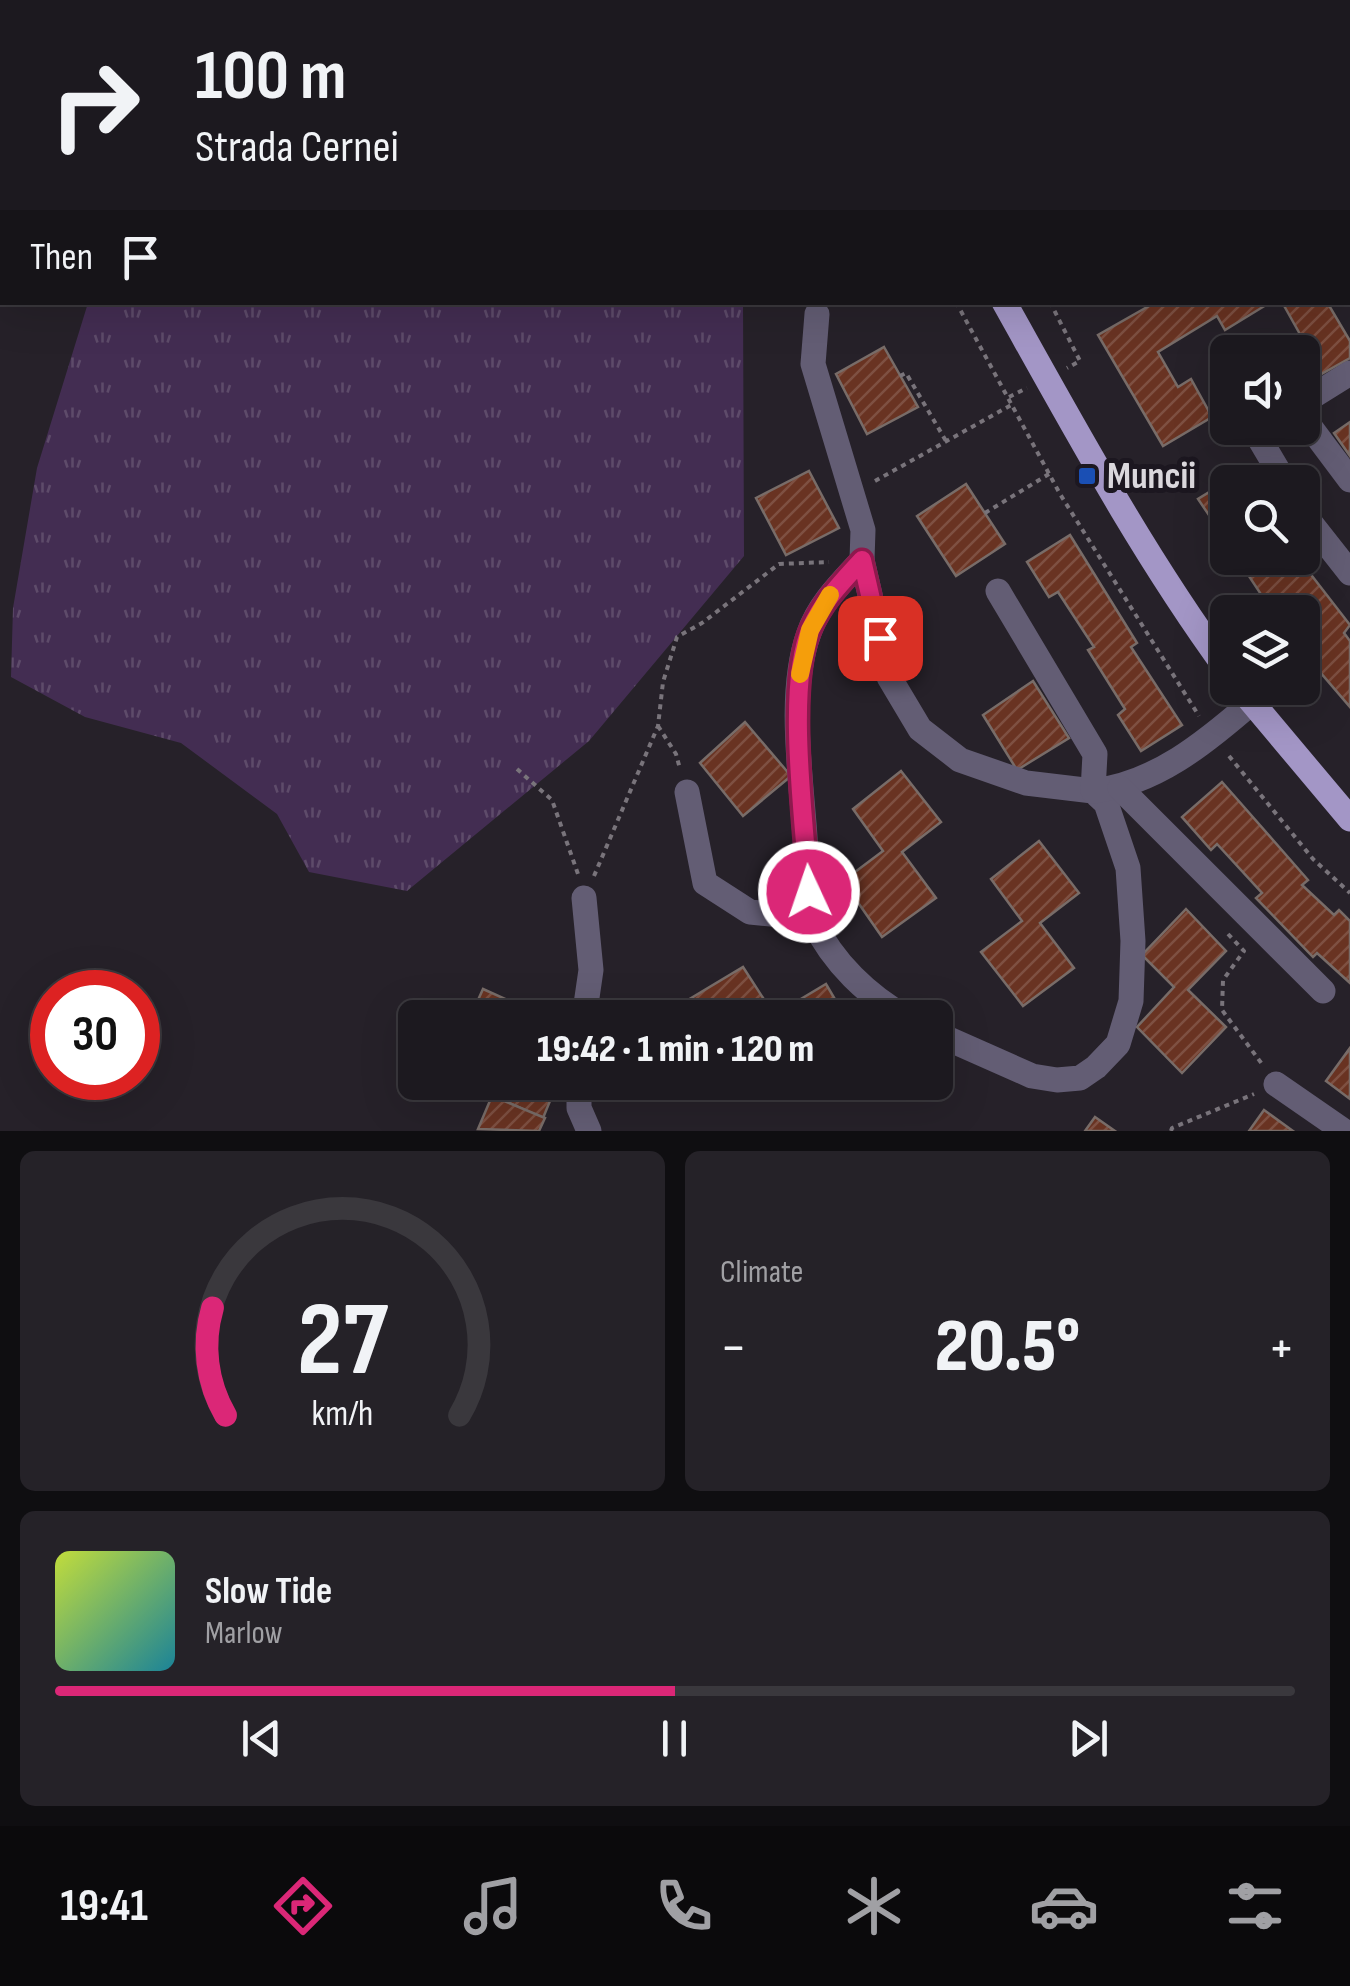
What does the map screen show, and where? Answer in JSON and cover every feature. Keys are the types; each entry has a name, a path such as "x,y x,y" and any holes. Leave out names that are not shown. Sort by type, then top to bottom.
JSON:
{"main road":[{"path":"1006,305 1127,516 1210,646"},
{"path":"1253,705 1350,820"}],"street":[{"path":"817,314 814,364 863,530 862,560 889,677 920,730 960,760 1026,784 1093,791 1120,788 1145,778 1214,736 1237,705"},
{"path":"1320,392 1350,373"},
{"path":"1320,440 1350,480"},
{"path":"1320,535 1350,574"},
{"path":"862,560 828,597 810,630 801,660 799,724 810,918 835,957 875,1000"},
{"path":"998,591 1095,754 1093,791"},
{"path":"1120,788 1323,992"},
{"path":"953,1041 1032,1076 1057,1080 1080,1078 1118,1044 1131,1000 1133,941 1128,868 1106,803 1093,791"},
{"path":"687,792 705,883 750,912 810,918"},
{"path":"584,898 591,970 587,1000"},
{"path":"1276,1084 1344,1131"},
{"path":"579,1100 589,1131"}],"path":[{"path":"958,305 1049,474 1191,706 1313,858 1350,894"},
{"path":"900,376 906,372 946,441"},
{"path":"853,492 1013,404"},
{"path":"985,513 1049,474"},
{"path":"584,898 658,726 663,682 676,637 702,623 779,564 862,560"},
{"path":"658,726 676,754 687,792"},
{"path":"516,769 552,800 584,898"},
{"path":"1172,1131 1276,1084 1222,1010 1223,980 1244,951 1218,924"}],"green space":[{"path":"87,305 743,305 744,556 589,741 407,891 309,872 277,814 181,743 85,717 11,677 13,608 37,468"}],"building":[{"path":"1151,305 1266,305 1225,330 1217,316 1158,352 1178,387 1191,379 1210,413 1210,418 1163,446 1098,335"},
{"path":"1284,305 1329,305 1350,341 1350,358 1320,375 1320,335 1300,335"},
{"path":"884,347 918,407 867,434 836,374"},
{"path":"1350,422 1350,456 1334,433"},
{"path":"809,471 839,528 786,555 756,498"},
{"path":"966,484 1005,544 956,576 917,516"},
{"path":"1210,492 1210,517 1198,499"},
{"path":"1070,535 1137,643 1131,647 1182,725 1141,751 1118,715 1125,709 1088,650 1094,647 1058,592 1049,597 1027,562"},
{"path":"1248,575 1311,575 1350,625 1344,633 1350,641 1350,707 1320,672 1320,595 1261,595"},
{"path":"1033,681 1069,738 1017,770 983,715"},
{"path":"745,722 791,776 743,816 700,763"},
{"path":"901,771 941,822 902,852 936,898 882,937 843,881 883,851 853,809"},
{"path":"1222,782 1308,880 1302,885 1334,915 1339,910 1350,921 1350,983 1317,953 1313,957 1256,898 1262,893 1217,844 1211,850 1182,817"},
{"path":"1039,841 1079,893 1040,923 1074,968 1023,1006 981,952 1022,921 991,879"},
{"path":"1186,909 1226,951 1188,990 1226,1027 1182,1073 1137,1027 1174,987 1142,955"},
{"path":"743,967 764,1000 688,1000"},
{"path":"826,984 835,1000 799,1000"},
{"path":"483,989 508,1000 478,1000"},
{"path":"1350,1048 1350,1099 1326,1081"},
{"path":"490,1100 502,1100 545,1118 539,1131 478,1129"},
{"path":"548,1100 550,1101 543,1118 505,1101"},
{"path":"1264,1110 1293,1131 1249,1131"},
{"path":"1095,1117 1115,1131 1085,1131"}],"slow traffic":[{"path":"800,674 810,630 830,595"}],"place":[{"name":"Muncii","path":"1087,476"}],"route":[{"path":"809,892 799,724 801,660 810,630 828,597 862,560 880,638"}]}
